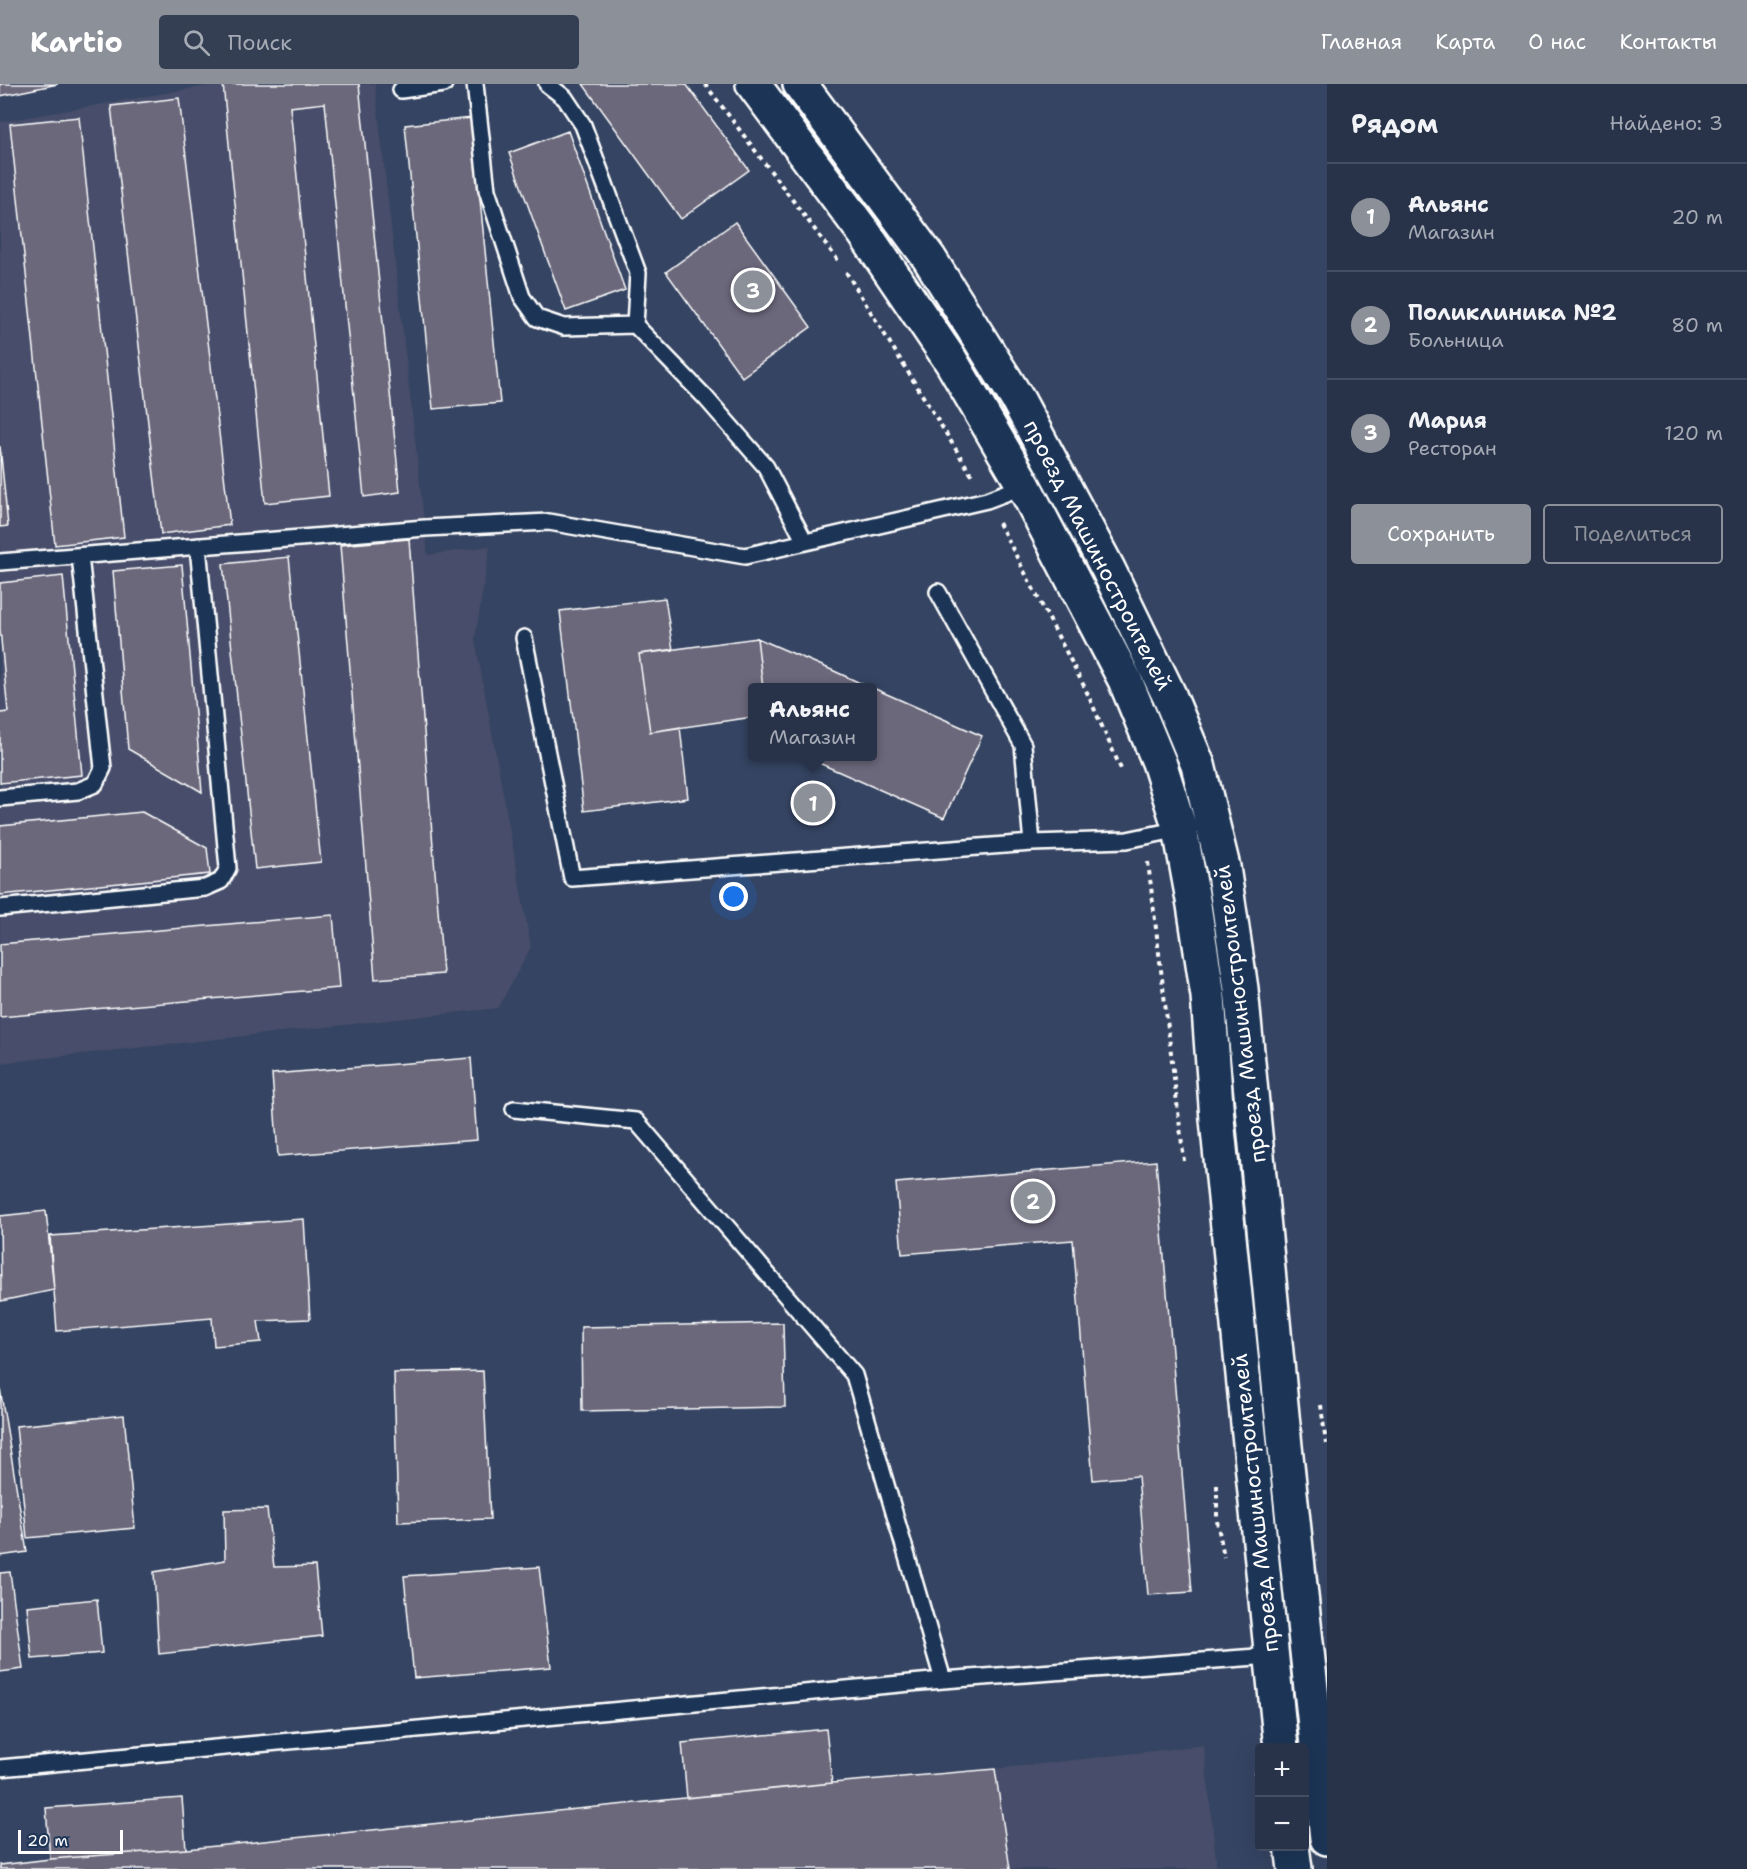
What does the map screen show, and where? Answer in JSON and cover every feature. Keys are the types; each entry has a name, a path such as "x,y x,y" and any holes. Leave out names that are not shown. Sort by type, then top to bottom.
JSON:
{"main road":[{"name":"проезд Машиностроителей","path":"753,84 865,234 951,360 1024,486 1125,680 1159,762 1180,830 1208,996 1217,1119 1280,1743"},
{"name":"проезд Машиностроителей","path":"800,84 928,258 1018,400 1108,569 1170,695 1198,765 1223,867 1241,989 1327,1838"},
{"path":"1270,1656 1307,1654"},
{"path":"1293,1851 1295,1869"}],"lane":[{"path":"401,90 444,84"},
{"path":"475,84 487,190 522,297 537,318 564,327 635,325 705,397 766,467 806,542"},
{"path":"547,84 565,98 583,125 638,273 635,325"},
{"path":"0,562 425,528 549,522 745,556 987,501 1024,486"},
{"path":"0,908 205,888 221,881 228,868 198,546"},
{"path":"0,798 78,791 95,784 103,768 80,556"},
{"path":"938,592 1023,745 1032,843"},
{"path":"524,638 572,878 1032,843 1127,840 1180,830"},
{"path":"514,1109 636,1121 854,1375 943,1680"},
{"path":"0,1768 943,1680 1270,1656"}],"path":[{"path":"705,84 842,266 987,501 1085,688 1122,771"},
{"path":"1145,835 1185,1170"},
{"path":"1321,1405 1326,1444"},
{"path":"1217,1485 1217,1521 1226,1567"}],"shaded area":[{"path":"217,84 375,84 428,555 490,546 475,639 531,947 498,1008 0,1063 0,122"},
{"path":"1204,1745 1217,1869 0,1869 0,1865 50,1859 186,1849 832,1783 995,1769"}],"building":[{"path":"0,84 58,84 0,96"},
{"path":"223,84 359,84 400,492 364,497 325,103 290,107 329,496 265,503"},
{"path":"583,84 686,84 749,170 681,219"},
{"path":"179,98 230,525 161,534 111,106"},
{"path":"79,117 124,537 55,545 10,124"},
{"path":"472,118 500,403 433,409 405,125"},
{"path":"568,131 625,290 566,311 509,153"},
{"path":"735,222 811,327 742,377 666,272"},
{"path":"0,446 8,526 0,527"},
{"path":"409,539 443,974 375,979 340,545"},
{"path":"289,557 321,862 255,869 223,564"},
{"path":"182,565 202,792 128,749 113,571"},
{"path":"63,576 82,775 0,783 0,713 8,712 0,629 0,583"},
{"path":"665,598 673,650 639,654 650,732 680,727 688,798 584,811 560,611"},
{"path":"757,638 762,683 748,683 748,718 650,732 639,654"},
{"path":"757,638 860,683 762,683"},
{"path":"877,690 982,736 944,818 814,761 877,761"},
{"path":"142,812 207,848 210,874 0,895 0,826"},
{"path":"333,915 339,988 0,1017 0,944"},
{"path":"471,1058 477,1140 278,1156 272,1074"},
{"path":"1156,1161 1192,1592 1148,1595 1138,1476 1093,1480 1073,1240 902,1254 896,1183"},
{"path":"46,1211 54,1290 1,1301 0,1216"},
{"path":"304,1219 310,1319 258,1321 261,1342 214,1346 212,1318 57,1331 50,1236"},
{"path":"783,1323 785,1407 582,1411 581,1327"},
{"path":"483,1371 490,1519 398,1522 394,1373"},
{"path":"0,1388 27,1552 0,1556"},
{"path":"124,1415 135,1528 27,1538 16,1426"},
{"path":"267,1509 274,1567 315,1566 322,1636 159,1654 154,1572 225,1560 224,1510"},
{"path":"539,1567 551,1667 414,1678 404,1576"},
{"path":"10,1572 23,1669 0,1672 0,1573"},
{"path":"97,1599 102,1653 32,1659 27,1606"},
{"path":"826,1729 832,1783 687,1798 682,1743"},
{"path":"995,1769 1010,1869 0,1869 0,1865 50,1859 186,1849 832,1783"},
{"path":"182,1798 186,1849 50,1859 46,1808"}],"place":[{"name":"Мария","path":"753,290"},
{"name":"Альянс","path":"813,803"},
{"name":"Поликлиника №2","path":"1033,1201"}]}
